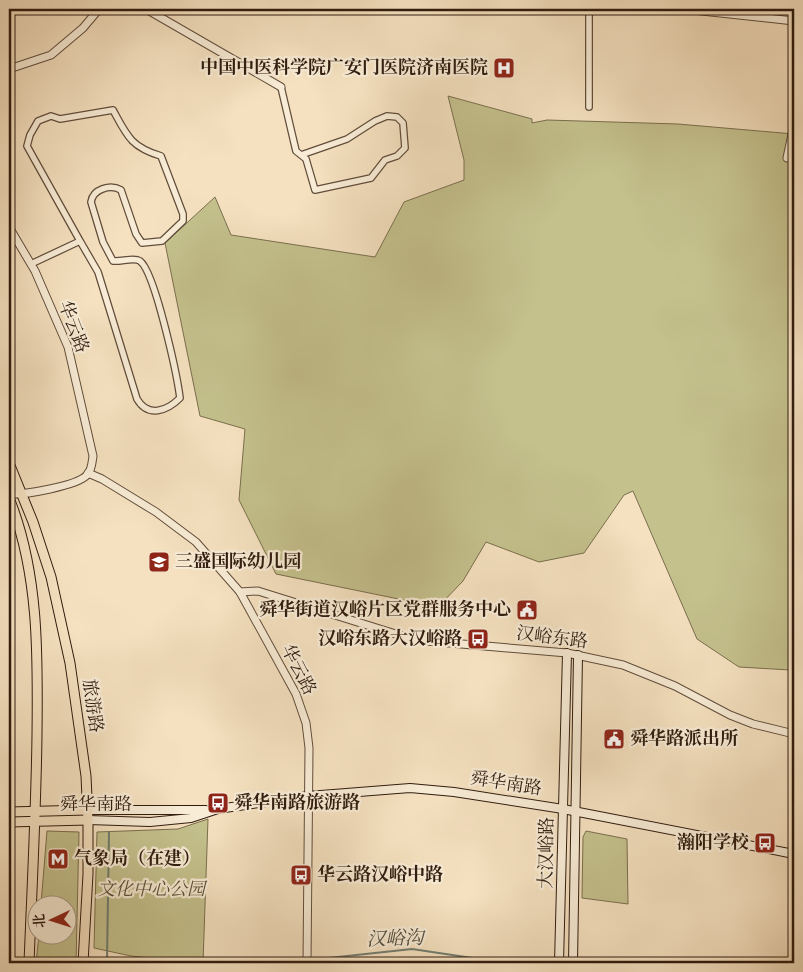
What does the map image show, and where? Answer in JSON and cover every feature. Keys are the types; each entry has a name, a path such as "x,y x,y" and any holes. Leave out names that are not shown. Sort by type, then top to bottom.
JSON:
{"main road":[{"name":"旅游路","path":"9,463 51,577 70,663 86,776 88,810 88,874 83,963"},
{"path":"9,498 17,519 33,601 38,667 36,817 29,963"},
{"name":"大汉峪路","path":"560,963 567,654"},
{"name":"大汉峪路","path":"573,963 578,655"},
{"name":"舜华南路","path":"9,822 88,810 210,810 308,796 410,788 454,792 563,809 794,854"},
{"name":"舜华南路","path":"9,812 36,817 150,822 191,818 210,810"}],"street":[{"path":"9,69 51,55 83,28 99,9"},
{"path":"146,9 281,87 296,151 301,155 306,159 315,190 371,178 385,160 397,156 405,148 404,123 397,117 387,116 375,121 347,139 301,155"},
{"path":"589,9 589,107"},
{"path":"683,9 794,21"},
{"path":"113,110 130,140 140,148 162,156 183,214 183,221 162,241 142,243 136,234 121,190 115,187 97,190 92,196 91,202 103,242 113,261 124,262 134,259 141,262 150,276 177,373 180,398 172,406 161,411 148,411 141,406 137,399 98,272 80,242 27,146 30,135 38,121 51,116 60,119 113,110"},
{"path":"787,158 794,125"},
{"name":"华云路","path":"9,226 31,264 68,347 93,456 88,474 102,479 156,512 196,542 240,592 296,694 306,723 310,748 307,961"},
{"path":"31,264 80,242"},
{"path":"9,494 22,495 79,481 88,474"},
{"name":"汉峪东路","path":"240,592 258,592 415,640 578,655 623,665 675,686 730,715 753,724 794,734"}],"green space":[{"path":"448,96 532,119 532,123 547,120 678,124 794,134 794,668 790,670 739,667 697,639 633,491 624,495 584,553 539,562 486,542 463,581 438,607 276,574 239,500 245,429 200,416 165,243 215,197 231,235 375,257 404,202 464,180 464,160"},
{"name":"文化中心公园","path":"208,819 203,963 131,956 94,948 97,832 178,829"},
{"path":"47,831 79,832 78,894 42,894"},
{"path":"586,831 627,839 628,904 582,898 583,837"},
{"path":"38,944 76,944 76,963 36,963"}],"waterway":[{"name":"汉峪沟","path":"109,832 107,960 129,963"},
{"name":"汉峪沟","path":"310,960 412,949 506,963"},
{"name":"汉峪沟","path":"286,963 306,960"}],"place":[{"name":"中国中医科学院广安门医院济南医院","path":"504,68"},
{"name":"三盛国际幼儿园","path":"159,562"},
{"name":"舜华街道汉峪片区党群服务中心","path":"527,610"},
{"name":"汉峪东路大汉峪路","path":"478,639"},
{"name":"舜华路派出所","path":"614,739"},
{"name":"舜华南路旅游路","path":"218,803"},
{"name":"瀚阳学校","path":"765,843"},
{"name":"气象局（在建）","path":"58,859"},
{"name":"华云路汉峪中路","path":"301,875"}]}
